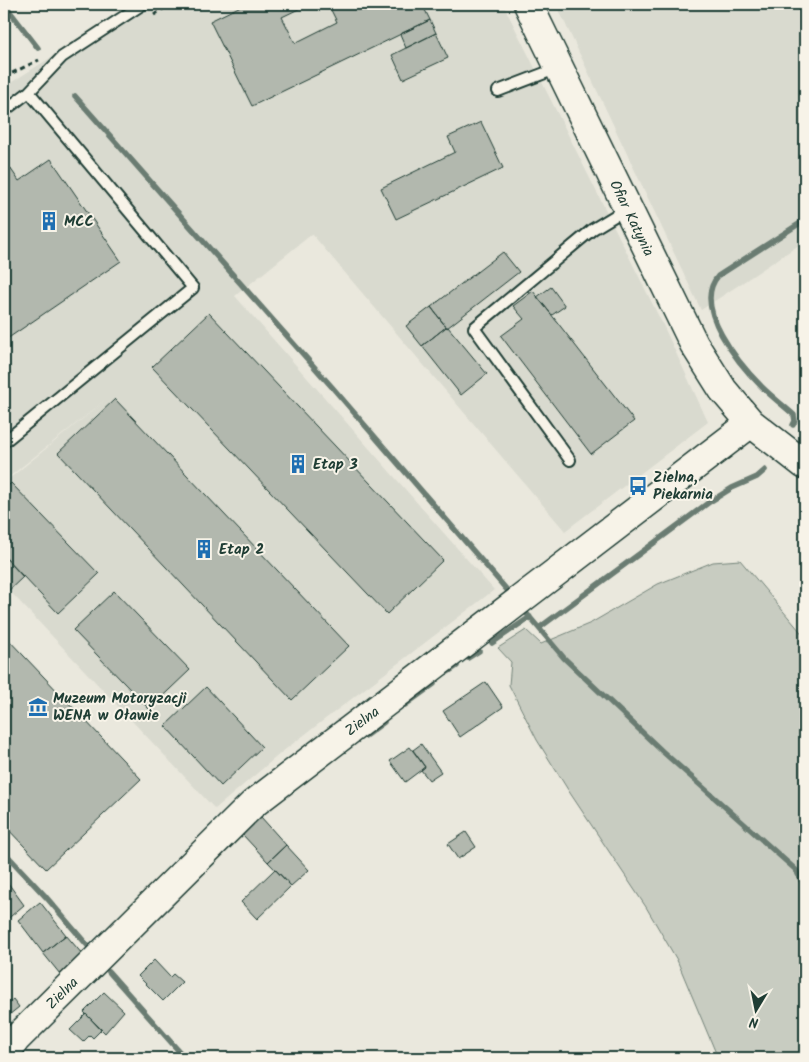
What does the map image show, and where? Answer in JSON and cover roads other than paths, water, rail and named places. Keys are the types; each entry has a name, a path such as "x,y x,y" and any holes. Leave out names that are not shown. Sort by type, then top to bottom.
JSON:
{"street":[{"name":"Ofiar Katynia","path":"528,4 694,344 722,390 751,423 805,466"},
{"name":"Zielna","path":"4,1055 16,1039 253,804 751,423"}],"lane":[{"path":"4,111 29,92 62,57 143,4"},
{"path":"498,91 559,67"},
{"path":"4,442 193,288 29,92"},
{"path":"570,460 474,328 593,229 627,208"}],"waterway":[{"path":"4,4 38,48"},
{"path":"75,96 332,387 513,597"},
{"path":"793,425 795,421 794,415 766,391 731,350 714,319 710,303 711,289 718,276 805,220"},
{"path":"539,628 708,503 732,488 757,477 765,470"},
{"path":"522,608 564,658 662,751 796,870 805,888"},
{"path":"492,643 530,617"},
{"path":"468,658 479,651"},
{"path":"448,672 457,666"},
{"path":"405,705 434,684"},
{"path":"365,736 384,722"},
{"path":"4,852 88,946"},
{"path":"109,972 185,1058"}],"place":[{"name":"MCC","path":"49,221"},
{"name":"Etap 3","path":"298,464"},
{"name":"Zielna, Piekarnia","path":"638,486"},
{"name":"Etap 2","path":"204,549"},
{"name":"Muzeum Motoryzacji WENA w Oławie","path":"38,707"}]}
